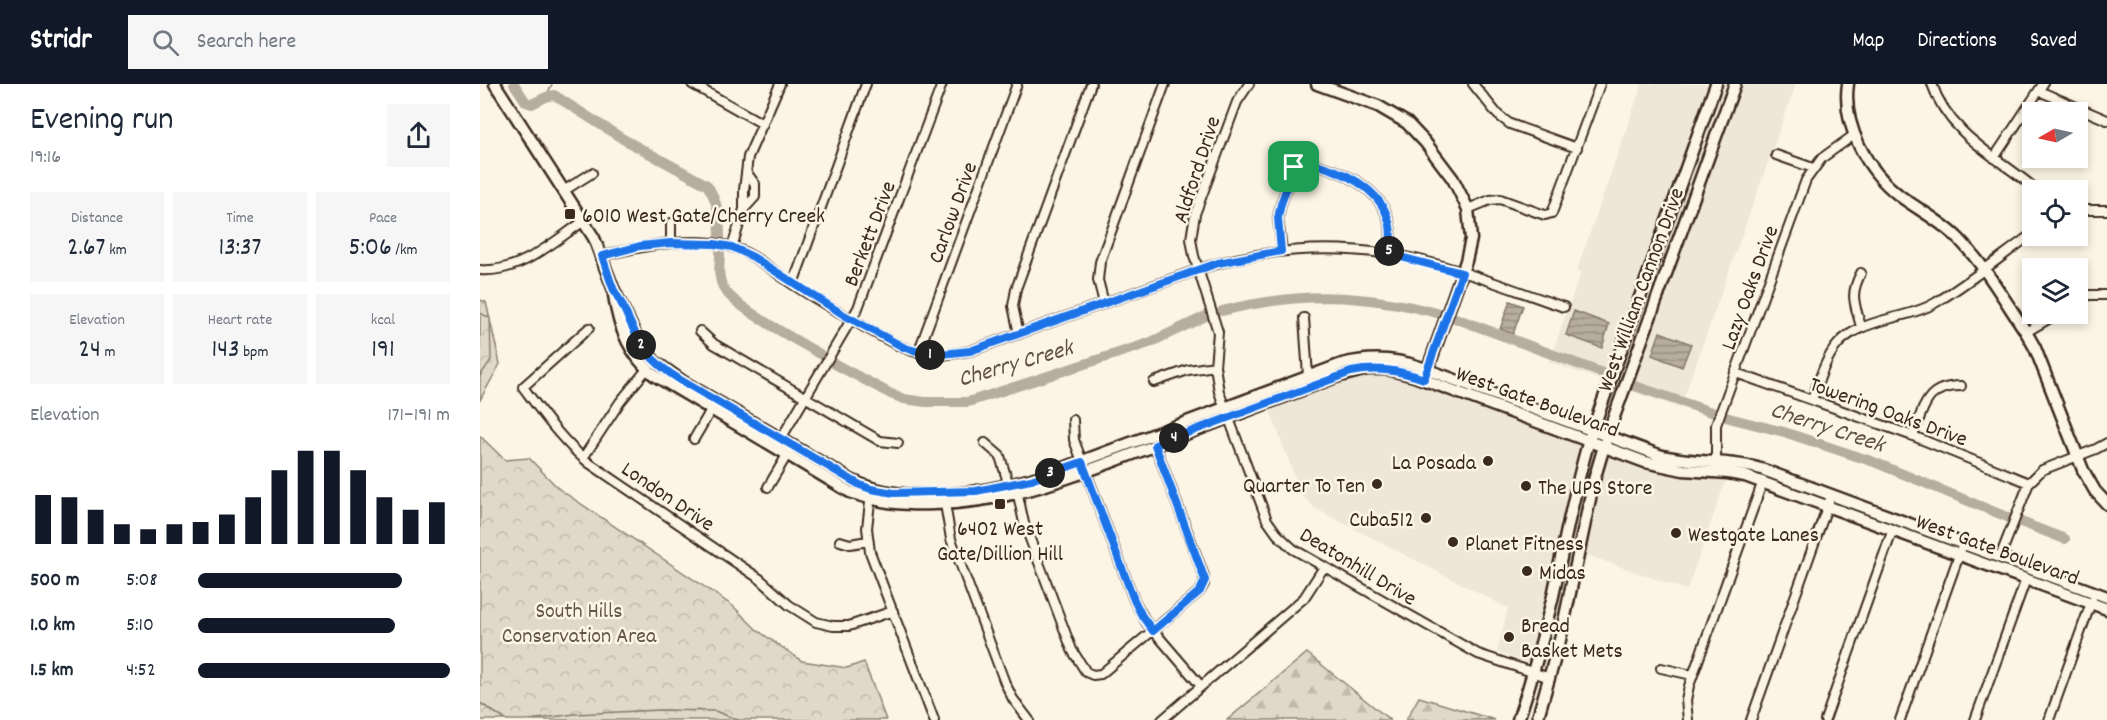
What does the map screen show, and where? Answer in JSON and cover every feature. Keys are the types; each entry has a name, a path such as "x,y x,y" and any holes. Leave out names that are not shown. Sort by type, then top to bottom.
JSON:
{"main road":[{"name":"West Gate Boulevard","path":"495,84 584,221 602,256 613,288 639,342 657,364 850,492 945,493 1009,486 1155,445 1308,376 1342,364 1370,359 1404,362 1489,404 1591,435"},
{"path":"1317,84 1378,106 1407,123 1425,142 1453,179 1468,209 1471,229 1470,246 1426,374"},
{"name":"West William Cannon Drive","path":"1518,720 1534,674 1580,471 1591,435 1716,84"},
{"name":"West William Cannon Drive","path":"1537,720 1550,678 1594,480 1606,441 1735,84"},
{"path":"1848,84 1847,109 1854,135 1869,162 1882,179 1899,195 1948,229 1969,250 1983,270 2026,332 2090,483 2107,504"},
{"path":"1686,166 1702,172"},
{"name":"West Gate Boulevard","path":"613,288 622,332 636,357 647,369 663,382 711,410 778,444"},
{"name":"West Gate Boulevard","path":"871,494 895,504 945,504 1017,495 1083,467 1226,413 1351,372 1387,369 1426,374 1492,393 1606,441 1716,466 1763,482 1830,500 1893,529 1961,549 2000,557 2092,598 2107,609"},
{"path":"1489,404 1492,393"},
{"name":"West Gate Boulevard","path":"1716,466 1741,463 1830,500 1961,549 2026,579 2092,598 2107,597"},
{"path":"1564,542 1581,544"}],"street":[{"path":"729,246 744,209 755,197 754,184 747,173 750,153 780,84"},
{"path":"793,284 866,84"},
{"name":"Berkett Drive","path":"778,444 852,319 868,285 942,84"},
{"name":"Carlow Drive","path":"918,353 1017,84"},
{"path":"1019,334 1013,306 1016,289 1091,84"},
{"path":"1104,303 1098,280 1100,262 1165,84"},
{"name":"Aldford Drive","path":"1226,413 1217,384 1215,366 1218,332 1194,256 1191,239 1195,214 1237,102 1249,84"},
{"path":"1473,84 1498,115 1510,124 1577,148"},
{"path":"1468,209 1490,200 1500,199 1545,215 1552,213 1600,84"},
{"path":"1932,84 1943,111 1962,133 2024,180"},
{"path":"698,85 763,124"},
{"path":"1994,158 2041,87 2107,120"},
{"name":"Lazy Oaks Drive","path":"1716,466 1715,430 1806,180 1813,168 1832,149 1854,135"},
{"path":"1776,155 1813,168"},
{"path":"1281,251 1278,218 1281,204 1294,167 1304,161 1341,173 1369,189 1383,207 1390,222 1389,254"},
{"path":"565,190 592,173"},
{"path":"2088,210 2107,210"},
{"path":"480,270 501,269 520,262 584,221"},
{"path":"671,223 671,243"},
{"path":"1812,400 1825,361 1847,335 1861,327 1930,306 2022,241"},
{"path":"602,256 640,246 671,243 729,246 753,257 793,284 898,346 932,355 957,354 1199,270 1232,260 1281,251 1340,249 1389,254 1462,273 1564,307"},
{"path":"1861,273 1854,288 1853,297 1861,327"},
{"path":"2088,296 2107,295"},
{"path":"1304,318 1308,376"},
{"path":"2026,332 2039,324"},
{"name":"London Drive","path":"589,328 523,387 555,430 583,458 760,579 789,604 816,622 833,626 849,626 893,611"},
{"path":"700,331 714,344 880,441 898,443"},
{"path":"1154,382 1188,370 1215,366"},
{"path":"583,458 620,402 647,369"},
{"name":"Towering Oaks Drive","path":"1736,374 1913,436 2029,483"},
{"path":"1913,436 1925,404 1934,392 1941,388 1961,386"},
{"path":"694,439 711,410"},
{"name":"Deatonhill Drive","path":"1226,413 1263,511 1272,527 1293,549 1478,654 1550,678"},
{"path":"1073,420 1074,440 1083,467 1134,600 1153,631 1201,686"},
{"path":"985,443 1000,456 1009,486"},
{"path":"2000,557 2029,483 2042,471 2107,443"},
{"path":"1017,495 1024,523 1068,639 1083,669 1089,674 1101,674 1200,591 1205,580 1155,445"},
{"path":"768,487 789,451"},
{"path":"1688,720 1686,700 1692,675 1763,482"},
{"path":"871,494 867,528 868,541 934,720"},
{"path":"1751,720 1830,500"},
{"path":"945,504 951,539 1005,683 1013,699 1029,720"},
{"path":"1824,720 1893,529"},
{"path":"840,541 850,544 868,541"},
{"path":"1900,720 1961,549"},
{"path":"1162,720 1304,598 1324,567"},
{"path":"1975,720 2026,579"},
{"path":"2049,720 2092,598"},
{"path":"1661,668 1692,675"}],"shaded area":[{"path":"1642,84 1796,84 1680,408 1549,362 1581,272 1577,270"},
{"path":"1510,301 1523,306 1513,334 1500,329"},
{"path":"1574,311 1609,324 1602,348 1566,335"},
{"path":"1660,332 1691,344 1682,367 1652,355"},
{"path":"1370,375 1389,375 1415,381 1655,469 1687,476 1727,477 1687,590 1587,555 1559,670 1497,652 1508,608 1316,509 1302,496 1269,408 1325,387"}],"green space":[{"path":"480,300 486,302 500,364 480,400"},
{"path":"480,313 490,318 491,360 480,376"},
{"name":"South Hills Conservation Area","path":"480,436 505,460 529,458 559,489 733,606 757,630 802,661 847,668 864,662 886,720 480,720"},
{"path":"1307,653 1390,720 1227,720"},
{"path":"1419,697 1495,720 1406,720"}],"waterway":[{"name":"Cherry Creek","path":"514,84 526,102 532,104 554,95 623,139 707,185 718,210 719,273 724,289 754,314 820,354"},
{"path":"546,97 552,84"},
{"name":"Cherry Creek","path":"1222,311 1277,300 1329,297 1382,302 1437,313"},
{"name":"Cherry Creek","path":"835,364 904,399 925,402 968,402 1149,343 1206,316"},
{"name":"Cherry Creek","path":"1455,318 1602,373"},
{"name":"Cherry Creek","path":"1632,385 1729,418 1784,432 1874,462 2007,517"},
{"name":"Cherry Creek","path":"2021,522 2065,539"},
{"path":"480,703 506,720"},
{"path":"529,720 575,714 660,710 715,711 738,720"}],"place":[{"name":"6010 West Gate/Cherry Creek","path":"570,214"},
{"name":"La Posada","path":"1488,461"},
{"name":"Quarter To Ten","path":"1377,484"},
{"name":"The UPS Store","path":"1526,486"},
{"name":"6402 West Gate/Dillion Hill","path":"1000,504"},
{"name":"Cuba512","path":"1426,518"},
{"name":"Westgate Lanes","path":"1676,533"},
{"name":"Planet Fitness","path":"1453,542"},
{"name":"Midas","path":"1527,571"},
{"name":"Bread Basket Mets","path":"1509,637"}],"route":[{"path":"1304,161 1311,163 1341,173 1369,189 1383,207 1390,222 1389,254 1462,273 1424,379 1387,369 1351,372 1155,445 1205,580 1200,591 1153,631 1134,600 1082,462 1031,480 976,491 894,493 860,485 780,440 657,364 644,350 630,326 602,256 640,246 671,243 714,244 732,247 747,253 793,284 898,346 932,355 957,354 1218,263 1281,251 1278,218 1294,167 1304,161"}]}
